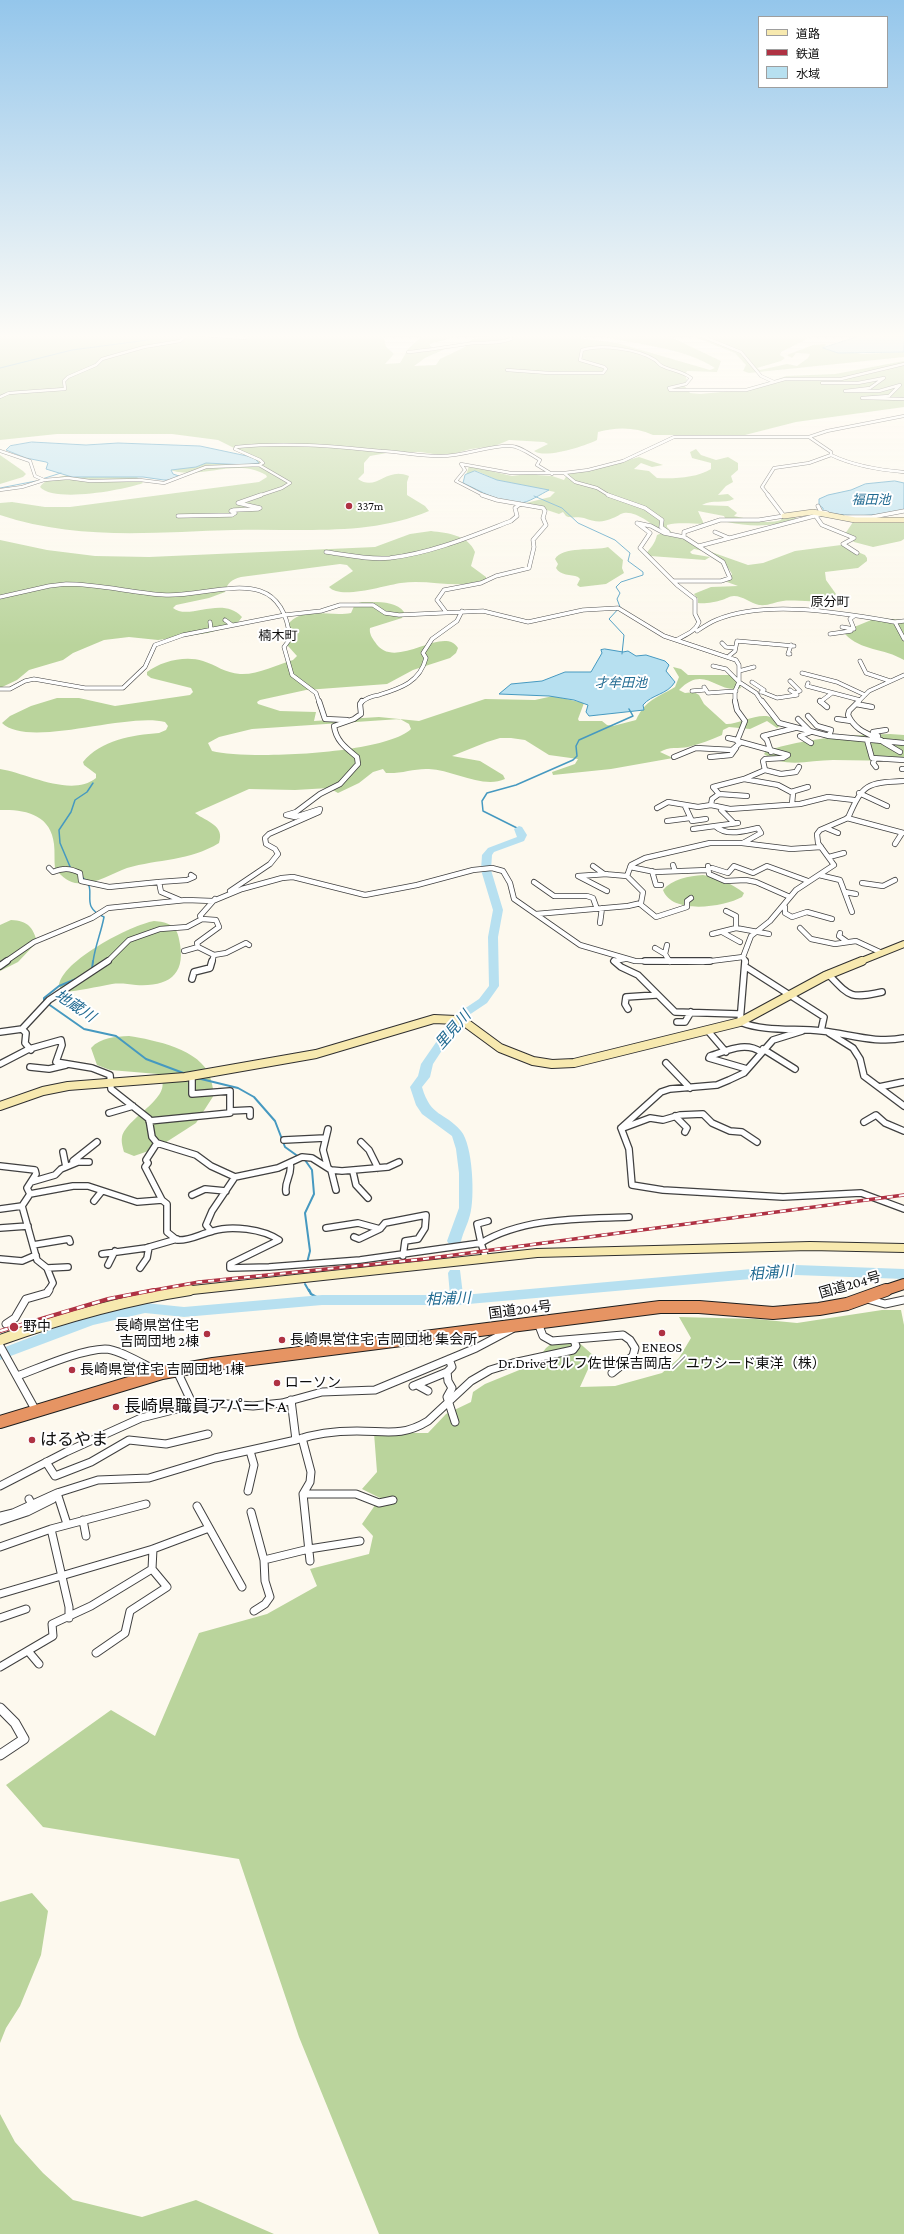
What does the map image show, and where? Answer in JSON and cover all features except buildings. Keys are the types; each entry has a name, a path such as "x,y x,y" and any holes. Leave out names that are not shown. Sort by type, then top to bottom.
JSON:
{"highway":[{"name":"国道204号","path":"0,1422 162,1373 213,1364 660,1307 699,1307 773,1313 811,1310 847,1304 904,1284"}],"street":[{"path":"446,612 437,600 444,590 448,588 482,583 496,576 529,568 534,547 533,540 546,525 542,518 545,510 536,506 497,500 476,494 458,483 456,481 464,470 460,465 468,464 511,473 564,474 623,461 645,452 664,440 673,437"},
{"path":"809,437 831,452 831,455"},
{"path":"259,465 263,463 257,457 238,451 235,449 236,447 264,444 320,445 440,456 464,455 491,448 510,446 516,447 540,460 538,465 552,474"},
{"path":"0,451 30,461 35,476 44,480"},
{"path":"784,516 784,512 773,503 762,487 763,483 774,468 809,463 831,455 868,468 904,472"},
{"path":"0,490 22,487 44,480 68,478 90,481 140,480 164,483 206,467 259,465 290,483 282,488 238,503 260,508 234,510 232,511 235,514 232,515 206,514 189,518 178,516"},
{"path":"564,474 572,482 593,486 611,496 638,503 651,509 662,520 661,527 675,536"},
{"path":"326,552 383,559 442,547 511,521 517,516 515,508 520,504"},
{"path":"818,506 822,512 847,517 872,517 904,511"},
{"path":"684,537 684,532 720,520 759,520 804,512 855,520 904,520"},
{"path":"699,546 822,514"},
{"path":"815,515 822,525 854,538 843,544 857,553"},
{"path":"674,581 686,578 721,581 729,580 726,565 699,546 684,537 664,533 646,524 638,523 650,533 640,548 651,558 662,572 674,581 683,591 695,599 695,614 699,622 694,630 676,640"},
{"path":"716,532 729,538"},
{"path":"0,597 64,584 178,595 230,587 249,588 259,591 278,604 285,615 290,639 284,647 292,675 316,693 325,719 351,720"},
{"path":"0,689 14,689 25,681 32,679 53,680 80,687 123,688 132,677 145,667 155,645 184,635 211,629 349,604 372,605 385,613 394,615 484,611 506,618 528,622 589,609 620,609 655,632 729,656 738,662 739,682 736,691 736,708 745,718 745,725 736,748 731,755 710,757"},
{"path":"689,633 695,632 713,622 741,613 817,610 895,622 903,620"},
{"path":"202,919 200,916 213,901 270,864 278,854 276,849 266,844 265,838 269,834 319,812 320,809 296,817 286,815 296,812 320,794 340,784 358,764 356,757 344,747 335,735 334,726 351,720 361,714 360,704 363,700 407,686 423,668 426,658 423,653 432,639 458,620 462,611"},
{"path":"852,630 854,629 850,619 854,616"},
{"path":"225,620 232,625"},
{"path":"210,622 211,629"},
{"path":"895,622 904,639"},
{"path":"842,627 852,630"},
{"path":"830,634 852,630"},
{"path":"729,656 735,648 737,636"},
{"path":"737,641 793,646 788,651 788,654 790,654"},
{"path":"722,643 726,647 735,648"},
{"path":"757,643 757,648"},
{"path":"768,644 768,649"},
{"path":"860,661 866,673 890,681"},
{"path":"713,666 723,668 739,682 757,693 772,711 776,721 796,728 829,736 904,743"},
{"path":"739,671 754,667"},
{"path":"802,673 838,682 865,695"},
{"path":"900,752 882,740 860,730 851,721 848,715 849,711 869,691 904,675"},
{"path":"752,682 762,688 762,692 769,697 777,698 795,696 795,693 800,691 790,681"},
{"path":"808,683 807,686 824,689 832,693 860,700"},
{"path":"692,691 704,688 712,693 736,691"},
{"path":"816,694 824,689"},
{"path":"790,690 795,693"},
{"path":"757,693 762,692"},
{"path":"827,707 819,701 824,700 832,693"},
{"path":"856,704 872,707"},
{"path":"808,716 817,726 831,730 829,736"},
{"path":"798,719 811,732"},
{"path":"837,719 851,721"},
{"path":"771,752 767,740 763,736 796,728"},
{"path":"882,740 882,738 873,732 886,730"},
{"path":"811,732 800,736 811,743"},
{"path":"728,738 771,752 786,753 788,755 783,758 765,759 763,761 765,770"},
{"path":"867,740 870,755 875,759 904,760"},
{"path":"674,757 696,748 727,751 736,748"},
{"path":"875,759 873,763 876,766"},
{"path":"789,774 796,772 800,767"},
{"path":"719,794 714,788 715,786 744,779 765,770 798,776"},
{"path":"744,779 778,785 791,792"},
{"path":"847,818 854,800 859,793 871,784 902,782"},
{"path":"791,792 805,786"},
{"path":"791,792 792,804"},
{"path":"859,793 887,806"},
{"path":"711,805 712,799 719,794 747,796"},
{"path":"657,808 668,802 685,806 698,807 711,805 730,809 792,804 828,797 854,800"},
{"path":"685,806 692,821 706,819"},
{"path":"742,808 746,814"},
{"path":"693,829 736,823 721,810"},
{"path":"667,821 690,818"},
{"path":"739,1018 746,967 746,962 743,957 748,942 783,906 796,890 834,865 816,839 817,834 847,818 903,833 895,844"},
{"path":"715,826 719,831 726,832 758,828 761,833 742,843"},
{"path":"826,828 838,833"},
{"path":"628,876 630,867 635,862 645,858 710,843 742,843 791,849 821,847"},
{"path":"829,857 844,853"},
{"path":"673,865 682,878"},
{"path":"593,866 596,870 607,874"},
{"path":"630,867 652,872 709,868 728,873 734,866 753,873 767,866 808,881"},
{"path":"49,868 54,872 66,868 74,870 80,873 81,881 109,887 187,880 194,877 191,875"},
{"path":"0,966 34,942 92,918 108,908 182,901 213,901 242,889 282,878 293,877 352,893 365,895 417,885 473,870 492,868 503,871 510,883 514,899 580,945 628,959 670,962 703,962 743,957"},
{"path":"709,868 712,876 728,882 751,881 790,897"},
{"path":"652,872 656,885"},
{"path":"607,891 578,876 607,874 628,876 643,892 640,904"},
{"path":"819,875 840,880 852,912"},
{"path":"862,883 882,886 895,880"},
{"path":"159,882 161,892 182,901"},
{"path":"535,884 554,896 587,896 593,898 600,909 600,923"},
{"path":"845,892 856,894"},
{"path":"640,904 645,910 656,917 684,908 688,905 688,899"},
{"path":"536,914 640,904"},
{"path":"783,906 785,907 785,913 792,917 807,912 832,918"},
{"path":"726,911 736,916 736,928"},
{"path":"22,1030 27,1021 46,1007 49,1000 103,966 129,940 160,929 187,927 202,919 216,920 219,927 216,932 200,939 197,942 198,947"},
{"path":"712,934 736,928 769,934"},
{"path":"800,928 808,934 811,939 820,943 835,944 846,941 862,942 882,952"},
{"path":"722,932 740,942"},
{"path":"840,933 839,936 846,941"},
{"path":"184,951 198,947 214,955 226,953 246,943 249,945"},
{"path":"665,954 667,944"},
{"path":"0,1106 49,1090 68,1086 192,1076 316,1054 419,1023 445,1019 466,1023 500,1048 517,1056 552,1064 574,1063 708,1031 791,994 828,974 904,944"},
{"path":"655,948 665,954 670,962"},
{"path":"192,979 194,972 210,968 214,955"},
{"path":"628,959 614,961 621,967 638,975 656,995 675,1012 691,1012 739,1018 752,1027 824,1031 886,1040 904,1038"},
{"path":"746,967 791,994 824,1017 824,1031"},
{"path":"828,974 850,996 855,998 882,992"},
{"path":"628,1009 625,1004 626,997 636,995 656,995"},
{"path":"677,1022 685,1022 691,1012"},
{"path":"0,1032 22,1030"},
{"path":"22,1030 26,1033 25,1043 30,1050"},
{"path":"620,1128 661,1092 670,1089 717,1085 739,1076 773,1040 806,1030"},
{"path":"708,1031 726,1052"},
{"path":"824,1031 853,1048 860,1059 864,1076 904,1106"},
{"path":"0,1063 30,1050 61,1040 62,1045 56,1062 105,1071 110,1075 111,1089 149,1121 152,1137 157,1143 196,1155 211,1166 235,1177 278,1168 307,1156 330,1169 353,1172 388,1167 399,1162"},
{"path":"747,1069 709,1058 749,1045 762,1050 795,1069"},
{"path":"666,1063 690,1088"},
{"path":"30,1066 49,1068 68,1064"},
{"path":"192,1076 192,1094 230,1091 230,1111"},
{"path":"879,1087 888,1083 903,1082"},
{"path":"109,1113 133,1106"},
{"path":"149,1121 214,1117 230,1113 230,1111 250,1110 250,1116"},
{"path":"620,1128 650,1118 663,1120 690,1113 703,1114 712,1123 730,1131 742,1132 756,1142"},
{"path":"864,1122 876,1115 885,1123 904,1131"},
{"path":"675,1116 686,1124 687,1128 685,1132"},
{"path":"620,1128 630,1149 632,1185 663,1190 783,1197 861,1193 904,1209"},
{"path":"328,1129 323,1150 336,1190"},
{"path":"284,1140 325,1138"},
{"path":"75,1163 73,1160 97,1142"},
{"path":"361,1142 369,1150 378,1168"},
{"path":"157,1143 146,1160 148,1163 145,1167 162,1200 167,1204 167,1232 169,1236 177,1239 188,1240 216,1229 265,1233 279,1240 275,1244 251,1253 230,1264 230,1268 238,1269 296,1266 403,1256 481,1243 488,1237 524,1227 574,1219 629,1217"},
{"path":"62,1152 66,1167"},
{"path":"31,1182 55,1175 66,1167 75,1163 89,1162"},
{"path":"286,1192 285,1186 292,1171 290,1163"},
{"path":"0,1166 29,1168 35,1170 36,1174 27,1188 30,1194"},
{"path":"353,1172 356,1185 368,1198"},
{"path":"211,1231 206,1225 212,1211 235,1177"},
{"path":"0,1209 22,1206 30,1194 73,1186 88,1186 136,1202 162,1200"},
{"path":"192,1195 205,1190 226,1191"},
{"path":"94,1201 102,1191"},
{"path":"6,1324 13,1321 19,1313 23,1301 27,1298 42,1295 52,1288 53,1283 47,1268 37,1260 22,1206"},
{"path":"354,1237 359,1238 380,1229 385,1223 427,1214 427,1224 418,1239 405,1241 403,1256"},
{"path":"484,1220 477,1224 486,1259"},
{"path":"326,1228 331,1224 358,1223 380,1229"},
{"path":"0,1228 28,1226"},
{"path":"33,1245 69,1239 70,1242"},
{"path":"102,1254 148,1247 177,1239"},
{"path":"36,1411 14,1374 0,1345 63,1318 159,1295 200,1289 577,1251 843,1245 904,1248"},
{"path":"140,1268 147,1258 148,1247"},
{"path":"108,1266 115,1251"},
{"path":"0,1260 22,1261 36,1255"},
{"path":"47,1268 68,1267"},
{"path":"863,1298 885,1304 904,1300"},
{"path":"538,1323 543,1336 547,1340 574,1340 623,1335 630,1340 635,1348 633,1356 612,1373"},
{"path":"0,1486 46,1462 140,1418 193,1405 215,1403 253,1406 291,1400 322,1392 375,1390 495,1339 518,1326"},
{"path":"0,1516 13,1513 31,1502 55,1496 98,1480 155,1476 215,1458 250,1451 299,1439 309,1435 356,1431 395,1434 402,1433 423,1425 434,1417 466,1384 482,1373 501,1365 573,1350 576,1346 574,1340"},
{"path":"14,1374 69,1357 106,1349 117,1352 162,1373"},
{"path":"428,1391 415,1385 447,1372 452,1368 449,1359"},
{"path":"177,1370 193,1405"},
{"path":"447,1372 448,1381 452,1388 447,1397 455,1422"},
{"path":"291,1400 299,1439 311,1472 310,1482 303,1494 310,1561"},
{"path":"46,1462 55,1476 91,1462 129,1440 166,1444 208,1434"},
{"path":"248,1491 254,1465 250,1451"},
{"path":"303,1494 356,1494 379,1503 393,1500"},
{"path":"0,1521 27,1512 55,1496"},
{"path":"55,1496 67,1524"},
{"path":"0,1547 67,1524 146,1504"},
{"path":"197,1506 242,1587"},
{"path":"251,1512 264,1560 266,1581 270,1596 265,1604 254,1611"},
{"path":"83,1520 86,1536"},
{"path":"0,1594 153,1549 209,1528"},
{"path":"51,1529 69,1607 69,1618"},
{"path":"264,1560 309,1549 360,1541"},
{"path":"96,1653 125,1633 130,1611 167,1587 152,1569 153,1549"},
{"path":"0,1667 53,1636 52,1624 69,1618 102,1601 152,1569"},
{"path":"0,1618 26,1609"},
{"path":"28,1651 39,1664"},
{"path":"0,1708 15,1723 24,1740 0,1755"}],"green space":[{"path":"0,437 26,437 0,440"},
{"path":"197,437 597,437 597,440 566,451 547,454 534,451 548,444 544,442 509,440 495,446 471,449 445,456 421,452 387,453 370,456 364,463 364,473 358,479 371,483 394,474 409,476 407,482 407,495 425,506 429,511 382,525 333,530 234,530 116,533 58,529 0,515 0,503 12,502 45,507 70,507 259,482 267,477 266,475 254,470 242,468 229,468 190,473 177,472 165,468 244,456 240,451 218,440"},
{"path":"696,449 701,455 716,460 728,457 738,463 738,470 731,476 733,482 726,486 718,495 728,494 734,499 710,502 702,505 728,506 737,513 734,516 757,521 769,522 781,520 782,517 795,517 796,519 779,524 745,525 727,522 724,516 698,511 704,524 681,523 667,525 673,534 682,536 700,548 748,565 763,563 795,551 841,545 865,555 867,561 858,568 825,572 826,580 836,594 825,600 783,601 759,605 740,597 731,596 723,600 698,603 698,599 694,594 696,593 711,587 738,586 727,582 732,574 725,563 716,556 694,549 690,552 692,554 710,557 705,560 650,556 646,554 654,543 657,535 662,533 639,516 624,513 605,521 581,517 568,517 563,512 559,514 526,503 550,497 555,492 497,480 475,471 466,475 469,466 512,476 535,473 537,475 552,476 564,480 568,473 595,469 639,457 663,465 652,467 641,463 634,469 649,471 657,478 685,477 699,474 711,469 711,463 692,458 690,452"},
{"path":"0,455 26,474 23,477 0,484"},
{"path":"94,472 136,476 143,483 106,492 74,495 48,492 40,487 49,480 56,478 73,474"},
{"path":"904,521 904,539 901,541 873,547 854,542 845,534 853,522"},
{"path":"431,531 457,536 468,542 475,552 471,566 486,577 486,580 465,584 412,582 364,591 343,592 335,591 329,587 353,571 347,565 340,564 241,577 230,582 225,592 209,598 176,605 173,608 188,612 225,608 234,611 242,617 236,625 208,633 158,640 129,637 104,640 73,653 63,660 29,670 17,680 0,688 0,540 47,550 95,556 149,557 375,547 410,534"},
{"path":"608,547 623,560 622,568 624,573 606,584 580,587 577,585 580,579 578,577 563,574 556,568 558,564 555,559 564,552"},
{"path":"362,602 384,602 396,605 404,612 402,618 370,628 370,634 383,650 394,653 441,641 451,642 458,648 456,653 450,658 413,670 387,684 306,690 260,700 257,702 258,704 280,711 316,712 314,721 379,717 399,719 252,729 219,737 208,743 212,751 230,754 284,755 315,753 374,744 396,737 411,729 409,724 400,719 419,721 485,699 535,700 553,696 584,703 578,719 579,721 602,721 607,725 613,726 636,720 648,703 675,687 679,677 673,667 681,669 688,675 730,675 739,683 741,688 733,689 704,679 696,679 688,682 679,690 685,693 694,692 699,695 704,704 726,724 762,716 775,720 780,726 777,728 767,721 750,729 729,727 723,730 722,735 705,742 688,747 670,748 660,752 673,758 611,769 553,775 552,772 575,764 578,759 549,755 525,740 500,738 452,756 480,761 503,775 505,779 496,781 487,782 448,772 429,769 386,773 383,769 373,772 359,783 338,793 329,788 295,790 249,789 195,813 217,828 220,837 219,843 197,853 127,868 89,883 75,883 69,881 55,869 52,834 48,826 42,820 27,812 0,810 0,769 62,785 74,786 86,784 96,778 96,774 84,765 83,762 99,748 128,737 159,733 166,730 168,726 165,722 148,720 55,731 33,732 15,730 2,723 10,716 31,706 57,698 79,698 115,706 190,695 193,692 191,688 151,678 147,675 147,672 166,662 182,659 196,659 225,671 240,674 253,673 267,669 293,660 297,656 288,646 283,633 290,622 296,617 319,613 351,613 355,604"},
{"path":"876,618 904,620 904,660 889,653 858,644 851,640 844,632"},
{"path":"890,734 904,735 904,761 824,760 798,763 772,759 764,754 766,751 811,740 842,736"},
{"path":"703,875 720,879 734,886 744,893 742,897 734,901 711,906 687,906 668,898 663,890 671,883 676,881 687,877"},
{"path":"11,920 26,923 34,932 37,942 18,962 0,971 0,925"},
{"path":"154,921 171,925 178,934 181,951 180,961 178,969 167,981 148,985 115,984 63,992 59,986 63,976 71,966 114,937 130,929"},
{"path":"129,1036 163,1043 197,1059 205,1067 210,1077 214,1095 196,1123 157,1148 134,1156 124,1152 122,1137 126,1129 133,1121 157,1098 162,1090 162,1082 158,1074 110,1070 97,1065 91,1048 99,1042 113,1037"},
{"path":"882,1310 901,1310 904,1325 904,2234 379,2234 299,2037 239,1859 43,1827 6,1785 111,1710 155,1736 199,1633 267,1614 317,1586 310,1569 369,1554 373,1536 362,1524 380,1498 362,1489 377,1472 374,1433 428,1433 446,1414 471,1402 473,1392 485,1384 534,1364 546,1348 557,1339 575,1339 594,1356 580,1387 615,1386 662,1373 679,1358 691,1338 679,1317 756,1319 797,1323"},
{"path":"32,1893 48,1911 41,1955 20,2006 6,2028 0,2043 0,1902"},
{"path":"0,2114 15,2142 43,2173 73,2200 142,2217 196,2200 274,2234 0,2234"}],"water":[{"path":"32,442 86,445 118,443 200,446 254,458 259,463 246,465 206,463 196,467 171,470 173,474 179,476 172,480 143,477 72,477 46,469 48,463 46,462 26,458 6,450 10,446"},
{"path":"475,471 497,480 549,490 523,503 505,501 490,496 463,483 465,475"},
{"name":"福田池","path":"895,481 904,483 904,510 883,514 854,516 823,512 823,508 819,505 819,499 828,495 851,490 865,484"},
{"name":"才牟田池","path":"605,649 623,652 628,651 636,656 646,655 665,661 669,665 666,671 675,682 668,690 647,701 643,705 644,710 589,716 586,712 588,705 574,700 549,696 499,694 511,684 542,681 565,672 591,672 602,653 601,650"}],"waterway":[{"path":"42,479 61,473"},
{"path":"0,488 36,481"},
{"path":"534,496 562,508 578,523 615,540 630,553 628,561 643,572 643,575 621,582 616,587 620,593 617,599 620,607 609,619 624,635 622,654"},
{"path":"519,829 483,811 482,801 487,793 516,785 573,760 577,756 576,746 579,740 633,716 629,709"},
{"name":"地蔵川","path":"71,869 60,843 59,830 71,812 75,800 87,792 93,783"},
{"name":"里見川","path":"454,1241 464,1215 465,1208 465,1173 460,1140 457,1134 431,1115 422,1105 416,1087 424,1077 427,1064 452,1027 465,1013 483,1001 494,986 493,937 498,910 486,870 487,855 491,850 521,839 522,835 519,829"},
{"name":"地蔵川","path":"80,876 89,886 90,902 92,907 96,912 104,917 93,962"},
{"name":"地蔵川","path":"92,969 93,961"},
{"name":"地蔵川","path":"76,979 59,986 44,998 44,1001 84,1029 116,1036 146,1059 186,1074"},
{"name":"地蔵川","path":"197,1078 238,1088 254,1097 275,1121 285,1147 299,1157"},
{"name":"地蔵川","path":"305,1160 312,1170 314,1194 305,1213 310,1251 307,1263"},
{"name":"相浦川","path":"457,1300 796,1270 904,1274"},
{"name":"里見川","path":"455,1273 457,1300"},
{"name":"地蔵川","path":"305,1284 309,1291"},
{"name":"地蔵川","path":"309,1290 311,1294 322,1300"},
{"name":"相浦川","path":"0,1355 91,1320 145,1308 184,1312 322,1300 457,1300"}],"railway":[{"path":"149,1291 199,1282 424,1259 904,1195"},
{"path":"0,1331 108,1299 154,1290"}],"place":[{"name":"337m","path":"349,506"},
{"name":"野中","path":"14,1327"},
{"name":"ENEOS Dr.Driveセルフ佐世保吉岡店／ユウシード東洋（株）","path":"662,1333"},
{"name":"長崎県営住宅 吉岡団地 2棟","path":"207,1334"},
{"name":"長崎県営住宅 吉岡団地 集会所","path":"282,1340"},
{"name":"長崎県営住宅 吉岡団地 1棟","path":"72,1370"},
{"name":"ローソン","path":"277,1383"},
{"name":"長崎県職員アパートA","path":"116,1407"},
{"name":"はるやま","path":"32,1440"}],"district":[{"name":"原分町","path":"830,602"},
{"name":"楠木町","path":"278,636"}]}
